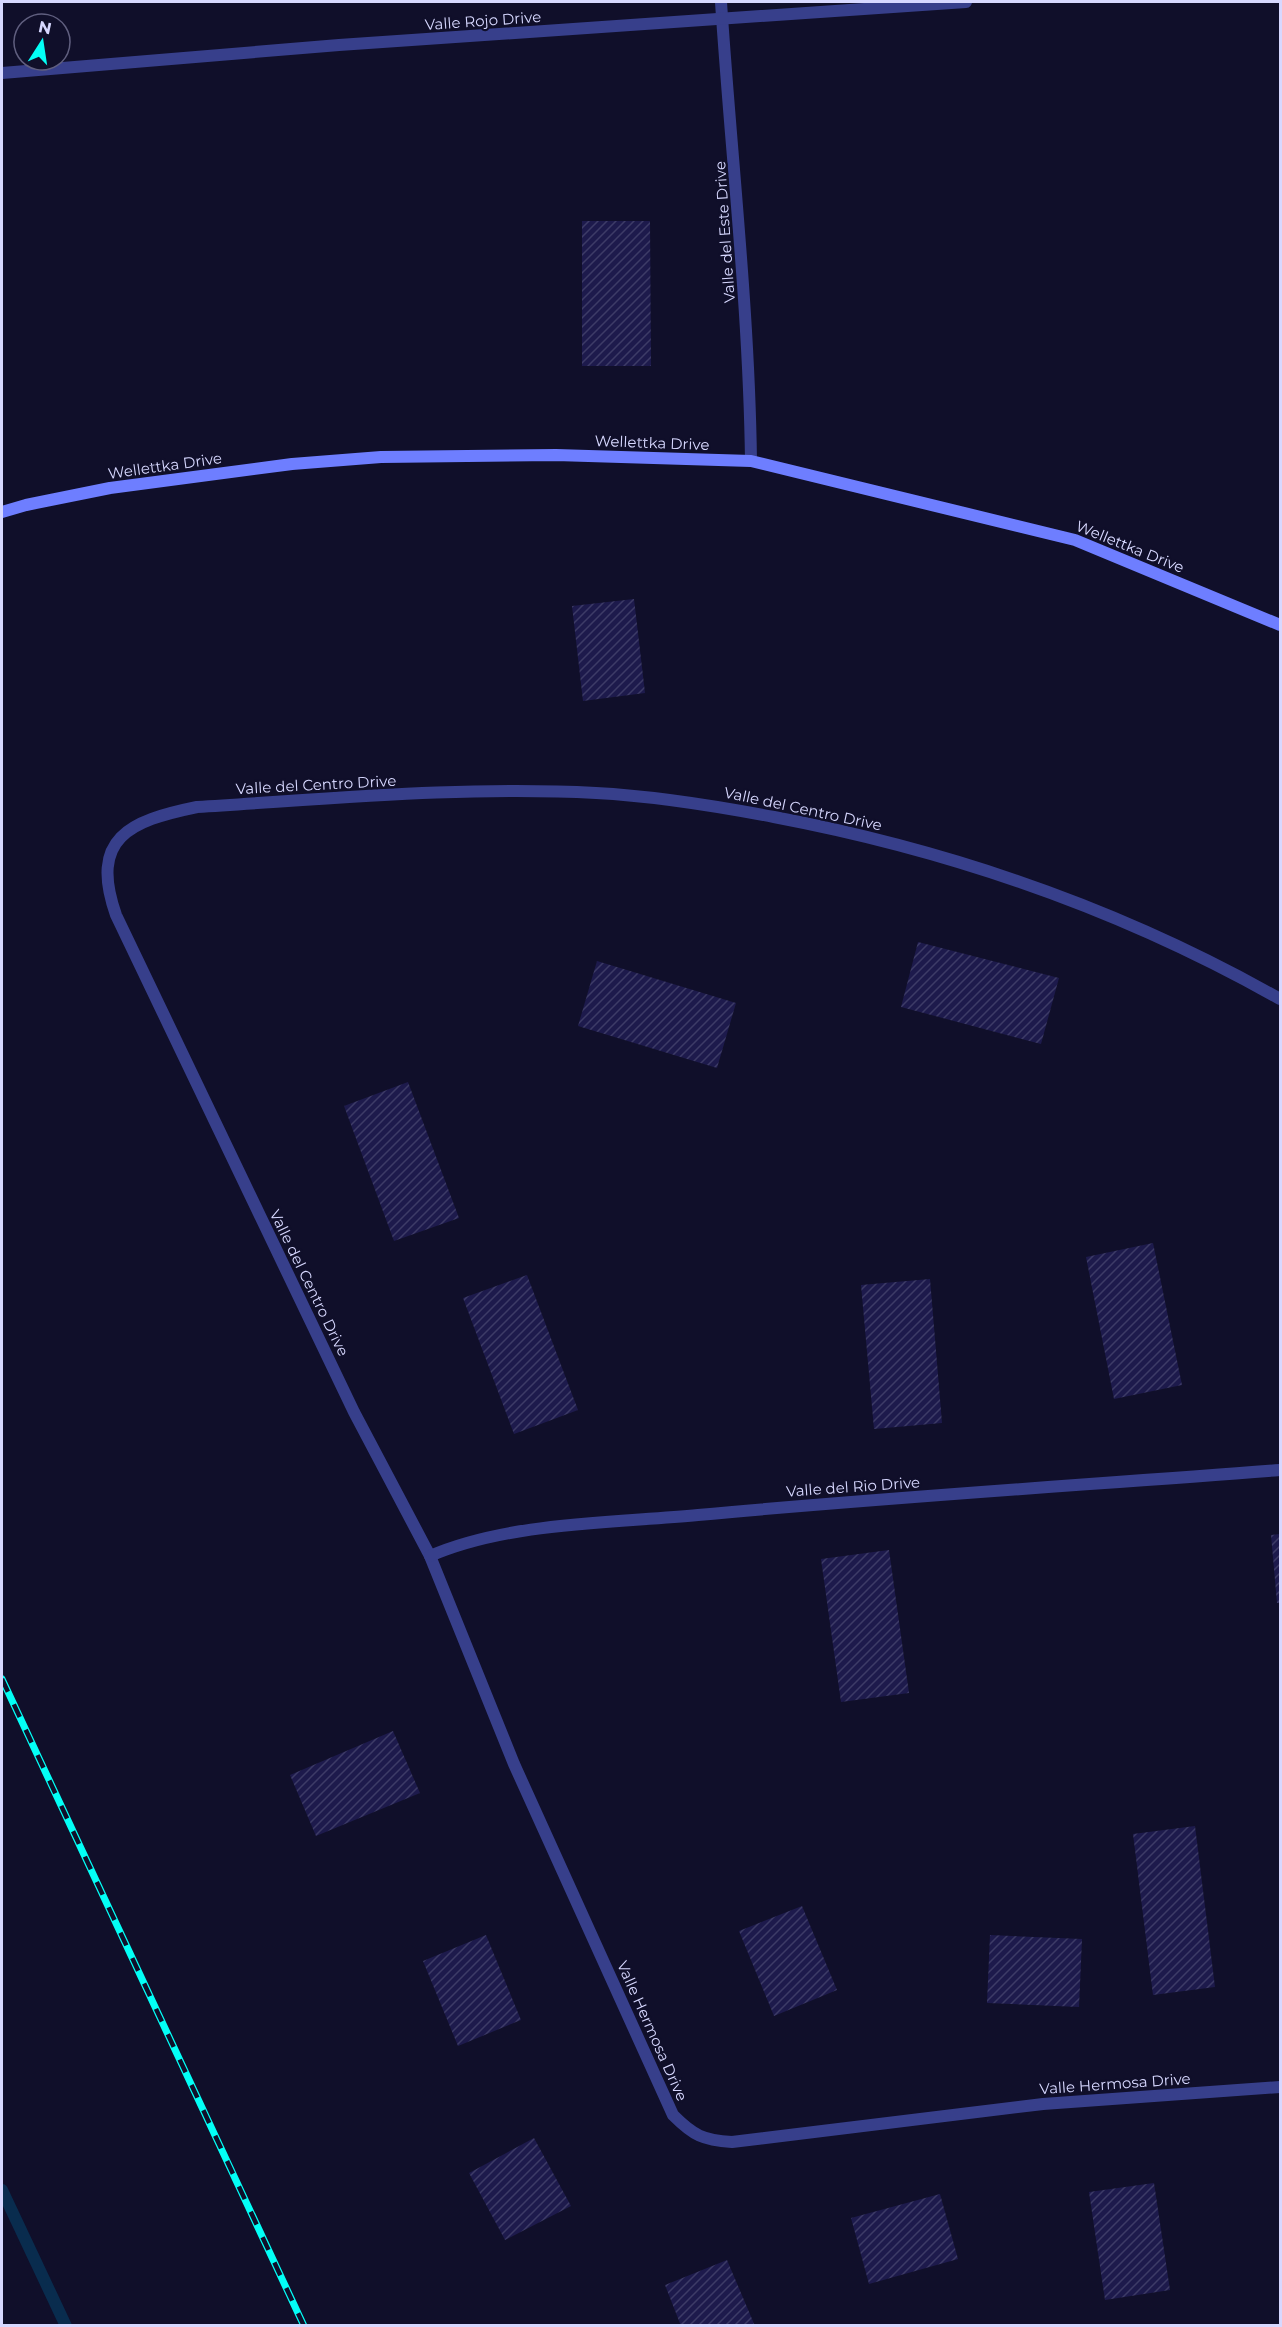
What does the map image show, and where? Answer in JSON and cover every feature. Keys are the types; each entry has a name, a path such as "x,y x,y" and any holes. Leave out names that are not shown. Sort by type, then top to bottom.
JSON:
{"street":[{"name":"Valle del Este Drive","path":"721,2 739,207 750,380 751,461"},
{"name":"Valle Rojo Drive","path":"2,73 722,18 966,2"},
{"name":"Wellettka Drive","path":"2,512 110,488 292,464 381,457 556,455 751,461 1075,540 1281,625"},
{"name":"Valle del Centro Drive","path":"430,1556 354,1413 116,915 108,893 105,870 110,851 128,832 154,816 197,807 492,790 598,793 714,806 823,826 934,853 1028,884 1120,920 1238,975 1281,999"},
{"name":"Valle del Rio Drive","path":"430,1556 450,1547 519,1531 765,1509 1281,1470"},
{"name":"Valle Hermosa Drive","path":"430,1556 533,1806 673,2115 691,2134 710,2140 732,2142 1044,2104 1281,2087"}],"building":[{"path":"582,221 650,221 651,366 582,366"},
{"path":"634,599 645,693 583,701 572,606"},
{"path":"918,942 1059,978 1041,1044 901,1007"},
{"path":"597,961 736,1003 717,1068 578,1026"},
{"path":"408,1082 459,1218 394,1241 344,1106"},
{"path":"1153,1243 1182,1385 1114,1399 1086,1257"},
{"path":"527,1275 578,1410 514,1434 463,1298"},
{"path":"930,1279 942,1423 874,1429 861,1285"},
{"path":"1280,1534 1280,1603 1277,1603 1271,1535"},
{"path":"889,1550 909,1693 841,1702 821,1559"},
{"path":"393,1731 420,1793 316,1836 290,1775"},
{"path":"1195,1826 1215,1987 1153,1995 1133,1834"},
{"path":"802,1906 837,1990 774,2016 739,1931"},
{"path":"486,1935 521,2020 458,2046 423,1961"},
{"path":"990,1935 1082,1939 1079,2007 987,2003"},
{"path":"534,2138 571,2206 505,2240 469,2173"},
{"path":"1154,2183 1170,2290 1105,2300 1089,2192"},
{"path":"940,2194 958,2259 869,2284 851,2218"},
{"path":"727,2260 755,2326 681,2326 665,2285"}],"waterway":[{"path":"2,2190 66,2326"}],"railway":[{"path":"2,1679 304,2326"}]}
